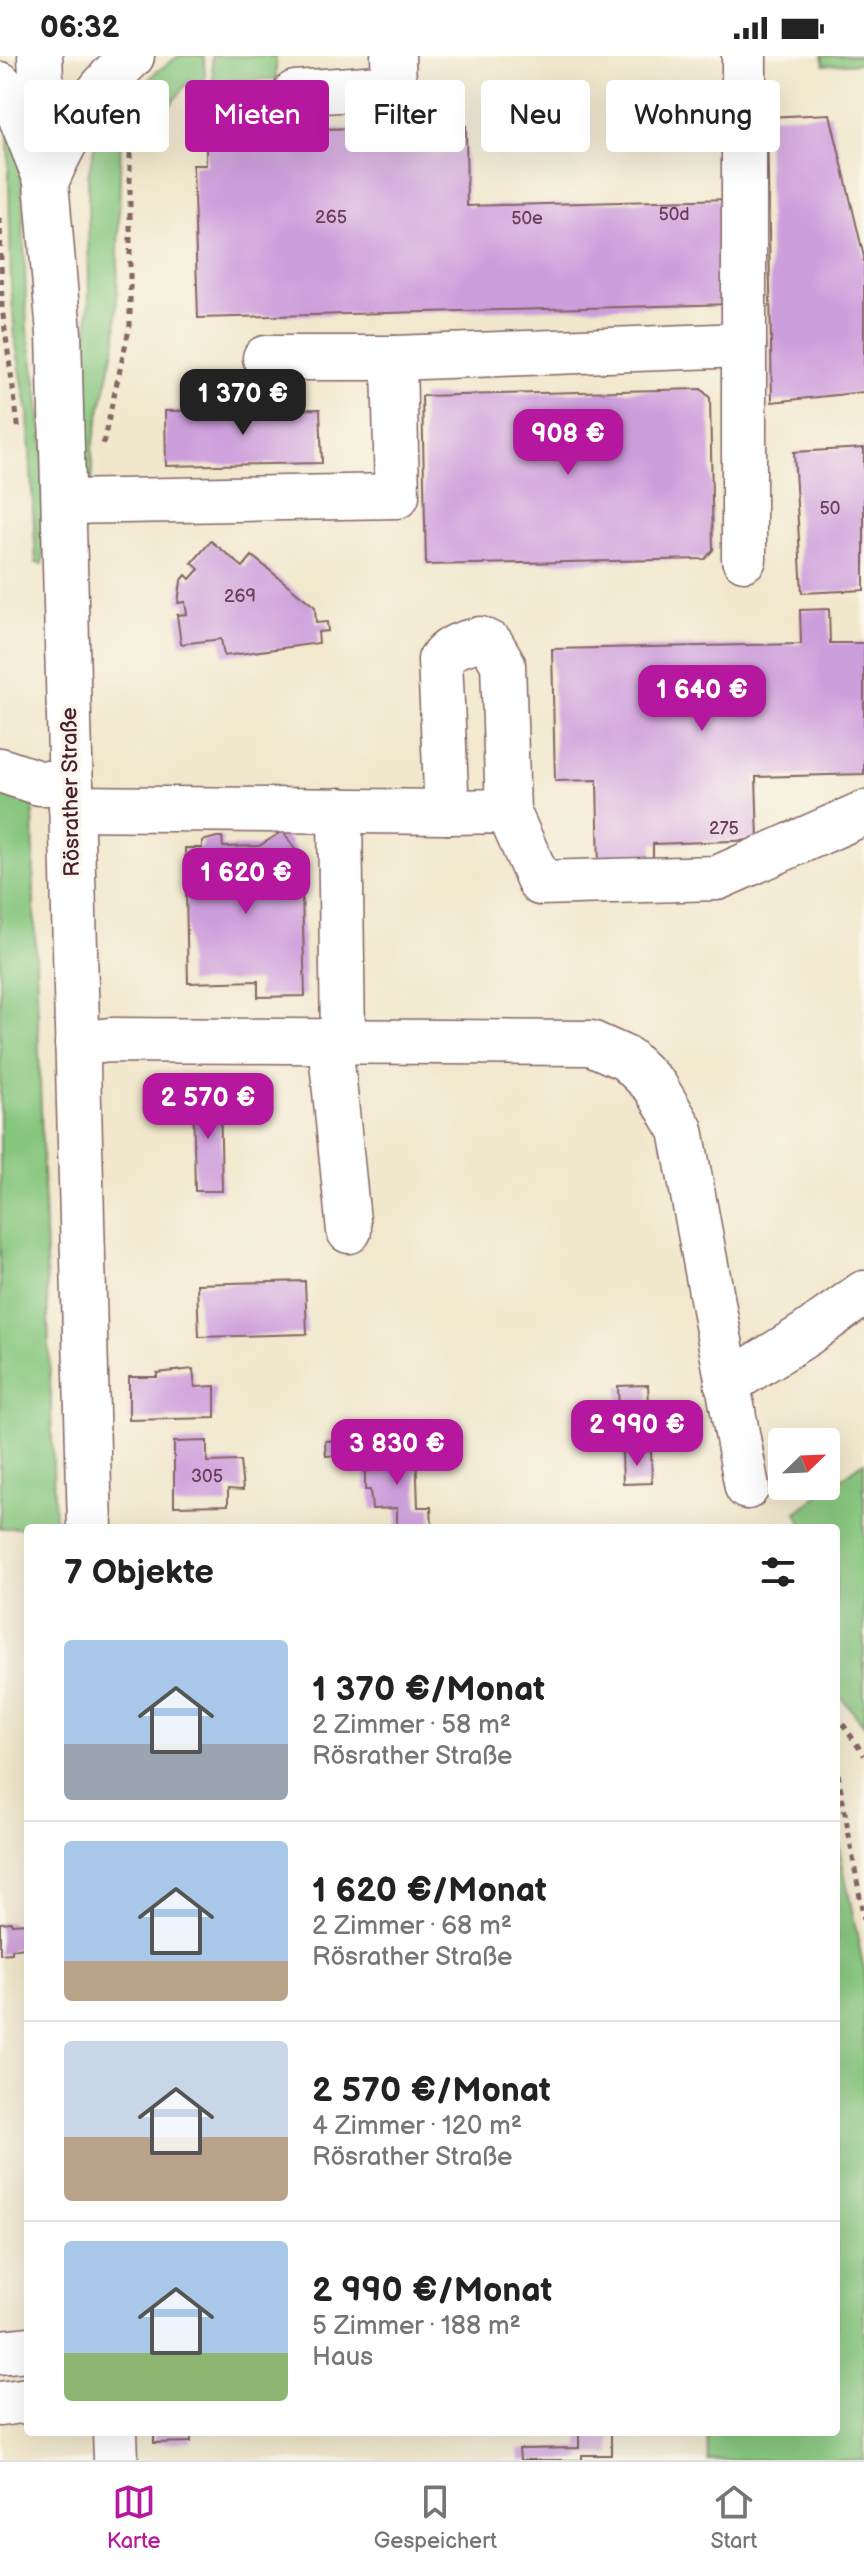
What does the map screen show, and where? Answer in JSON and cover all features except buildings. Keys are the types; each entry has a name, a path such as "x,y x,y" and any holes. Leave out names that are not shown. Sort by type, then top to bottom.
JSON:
{"main road":[{"name":"Rösrather Straße","path":"40,56 46,182 59,333 83,501 71,795 90,1524"},
{"path":"46,182 56,159 87,109 116,71 132,56"},
{"path":"329,91 394,86 393,56"},
{"path":"744,56 744,559"},
{"path":"0,84 15,103 46,182"},
{"path":"265,358 394,358 744,345"},
{"path":"83,501 397,496 394,358"},
{"path":"447,812 440,660 446,652 461,644 480,639 492,645 503,664 508,811 540,883 717,878 864,813"},
{"path":"0,770 71,795 340,810 508,811"},
{"path":"340,810 337,1042 349,1231"},
{"path":"77,1044 110,1040 591,1043 627,1059 655,1086 681,1130 747,1487"},
{"path":"727,1384 864,1293"},
{"path":"0,2352 24,2349"},
{"path":"0,2404 24,2401"},
{"path":"115,2436 116,2460"}],"path":[{"path":"83,501 103,443 130,325 130,152"},
{"path":"0,218 2,308 20,437"},
{"path":"840,1720 864,1755"},
{"path":"840,1785 864,1920"}],"green space":[{"path":"179,56 204,56 205,80 185,80 185,86 169,107 169,80 149,80"},
{"path":"212,56 276,56 276,79 213,80"},
{"path":"822,56 864,56 864,63 824,65"},
{"path":"8,127 22,180 27,329 44,451 43,564 36,563 28,413 15,339"},
{"path":"93,152 121,152 116,340 92,448 92,491 79,491 89,303 88,176"},
{"path":"0,781 33,792 55,1524 0,1528"},
{"path":"864,1462 864,1725 840,1697 840,1524 802,1524 796,1512 812,1500 840,1500 840,1480"},
{"path":"840,1852 864,1969 864,2460 708,2460 707,2436 840,2436"}]}
